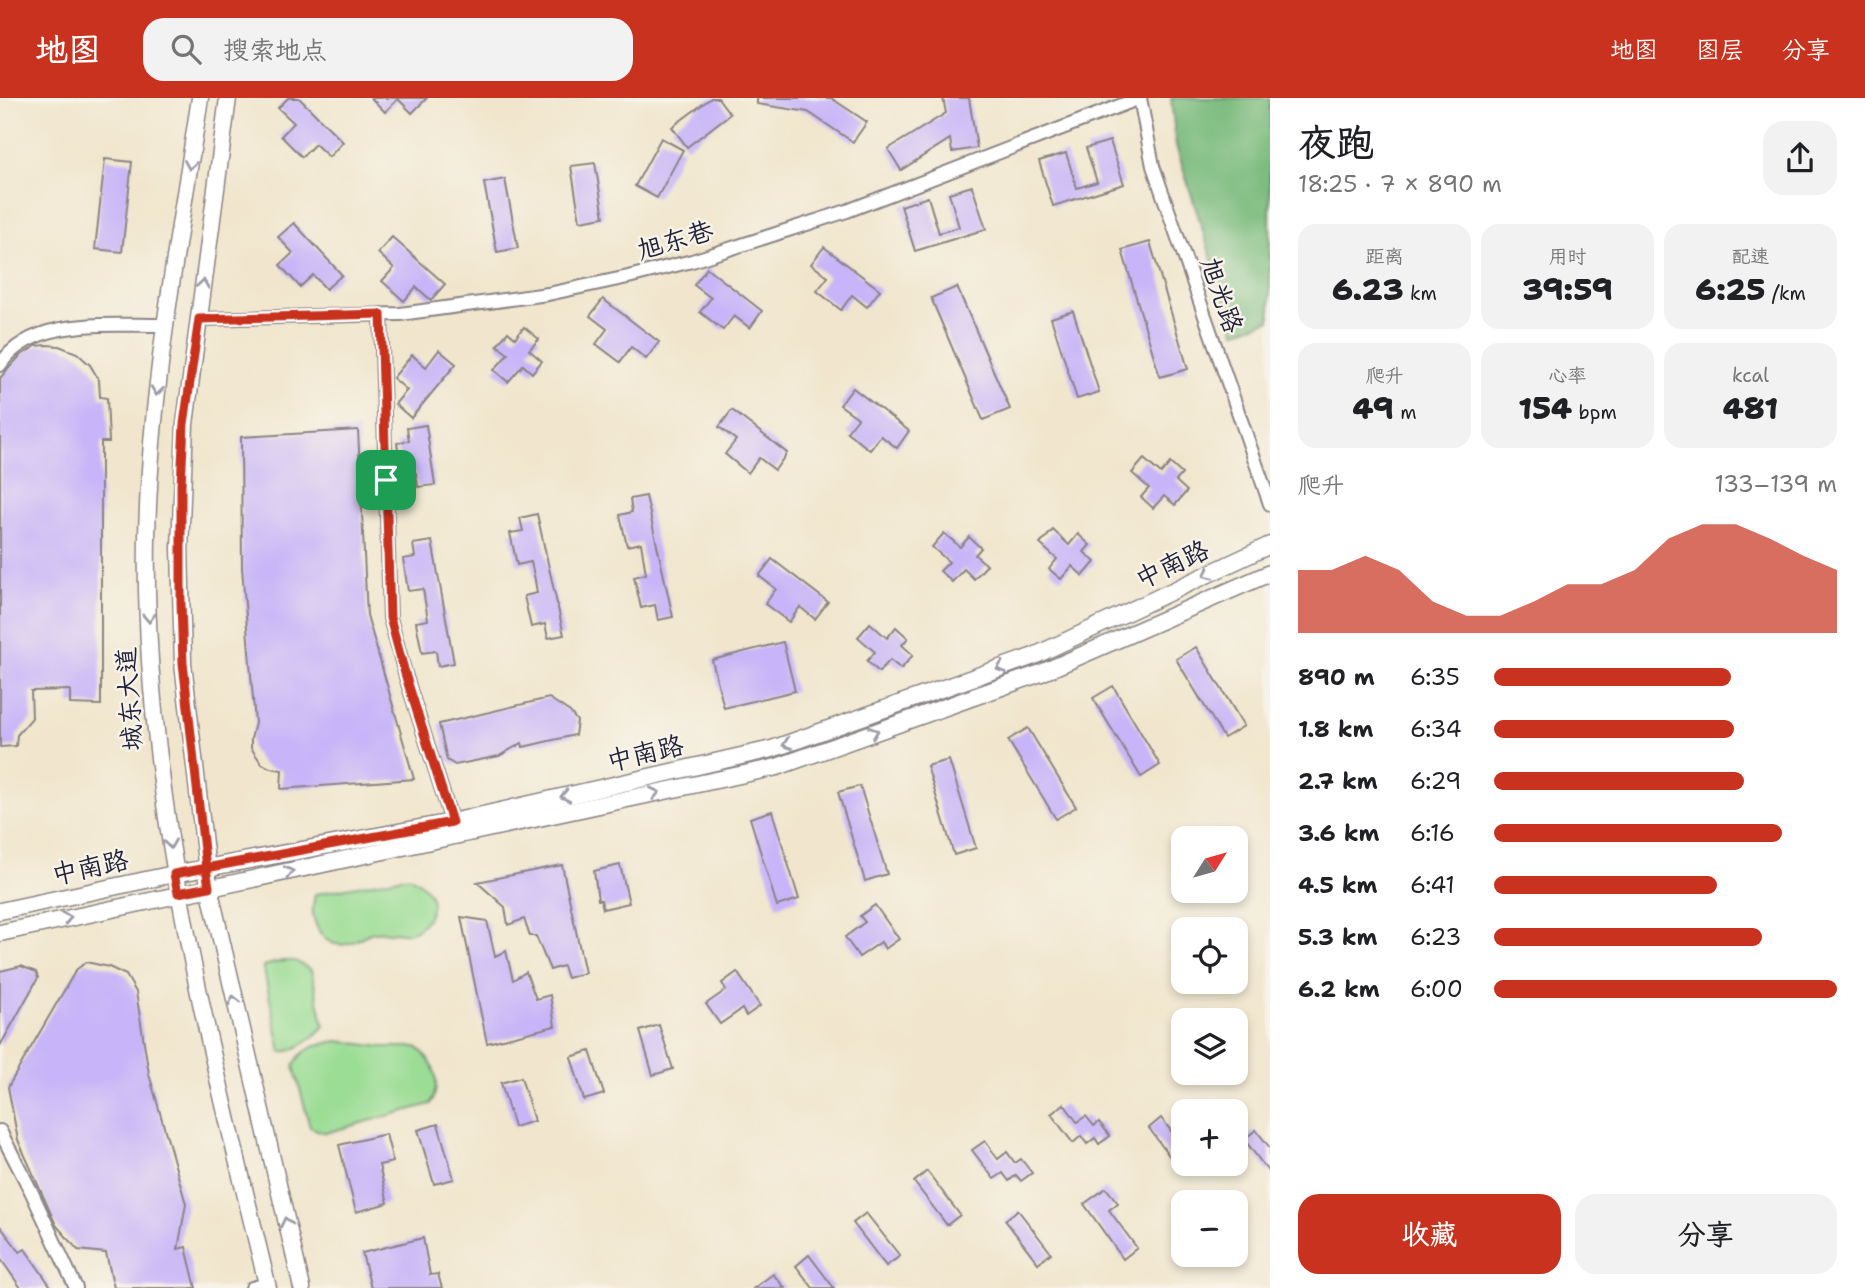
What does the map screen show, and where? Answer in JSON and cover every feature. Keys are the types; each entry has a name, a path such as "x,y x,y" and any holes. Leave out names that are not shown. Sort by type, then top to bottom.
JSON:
{"main road":[{"name":"城东大道","path":"200,98 156,400 147,538 151,685 158,762 174,874 262,1287"},
{"path":"228,98 184,424 181,485 183,663 209,887 302,1288"},
{"name":"中南路","path":"0,911 174,874 452,822 772,749 1034,656 1270,545"},
{"name":"中南路","path":"0,933 777,767 1041,673 1270,573"}],"street":[{"name":"旭东巷","path":"199,319 400,314 548,294 628,277 692,261 847,211 1140,98"},
{"name":"旭光路","path":"1140,98 1153,166 1270,504"},
{"path":"381,314 390,618 452,822"},
{"path":"0,365 26,340 56,329 166,325"},
{"path":"0,1131 76,1288"}],"green space":[{"path":"1171,98 1270,98 1270,320 1235,332 1176,146"},
{"path":"409,876 429,893 432,905 423,924 412,932 374,932 343,945 331,942 321,934 313,913 315,894"},
{"path":"295,961 311,970 324,1026 299,1047 281,1052 263,966"},
{"path":"338,1041 382,1047 417,1047 428,1059 435,1073 436,1088 431,1104 329,1132 310,1127 294,1066 306,1051 318,1045"}],"building":[{"path":"288,98 299,98 343,142 329,157 315,144 302,157 281,136 294,123 278,108"},
{"path":"371,98 427,98 412,113 398,99 385,112"},
{"path":"711,98 718,98 730,114 687,147 672,127"},
{"path":"757,98 831,98 867,122 853,142 808,112 757,104"},
{"path":"943,98 969,98 977,148 952,152 950,139 901,170 888,149 946,113"},
{"path":"661,138 683,150 657,198 635,186"},
{"path":"1110,141 1124,184 1053,206 1039,161 1066,153 1077,188 1097,182 1086,148"},
{"path":"105,159 132,162 122,252 95,249"},
{"path":"595,163 604,217 580,221 571,166"},
{"path":"505,179 518,248 497,252 484,183"},
{"path":"972,186 986,229 915,251 901,206 928,197 939,233 959,227 949,193"},
{"path":"294,223 342,275 326,289 313,275 300,287 280,265 293,253 278,237"},
{"path":"392,237 445,284 431,300 416,287 404,301 382,281 394,268 378,253"},
{"path":"1150,242 1188,369 1160,377 1122,250"},
{"path":"824,247 880,290 867,307 852,295 841,310 817,291 828,277 811,264"},
{"path":"707,268 762,311 750,328 734,316 723,330 700,312 711,298 694,285"},
{"path":"957,287 1010,409 983,420 931,298"},
{"path":"603,299 659,342 646,359 631,347 620,362 596,344 607,329 590,316"},
{"path":"1073,311 1099,392 1077,399 1051,318"},
{"path":"524,327 539,339 529,350 542,361 532,373 523,365 508,382 494,370 508,354 497,345 508,332 515,338"},
{"path":"36,346 59,346 77,353 90,365 99,380 100,397 107,398 109,442 101,442 101,705 70,704 70,690 31,691 32,718 17,735 16,746 0,747 0,378 20,356"},
{"path":"439,350 456,364 411,418 395,404 407,390 393,378 412,355 426,367"},
{"path":"853,388 909,431 897,448 881,436 870,450 847,432 858,418 840,405"},
{"path":"732,410 787,453 775,470 759,458 748,473 725,454 736,440 719,427"},
{"path":"426,425 435,485 418,487 416,473 402,475 397,443 409,441 407,428"},
{"path":"358,430 367,615 414,779 281,789 282,770 262,764 251,748 255,723 242,568 241,437"},
{"path":"1144,459 1161,474 1170,463 1182,474 1176,481 1187,491 1175,505 1164,496 1153,508 1141,497 1149,488 1132,473"},
{"path":"646,496 673,617 658,620 655,605 641,608 634,577 646,574 641,543 627,546 620,515 632,512 630,499"},
{"path":"537,514 564,635 548,638 545,624 531,627 524,596 537,593 531,562 517,565 510,533 523,531 520,518"},
{"path":"1053,530 1069,545 1078,534 1090,545 1084,552 1095,562 1083,576 1072,566 1061,579 1049,569 1057,559 1040,544"},
{"path":"944,533 960,547 969,537 981,548 975,555 987,565 974,579 964,569 952,582 940,571 949,562 932,547"},
{"path":"432,541 454,663 438,666 436,651 422,653 416,622 428,620 423,589 408,591 403,559 415,557 413,544"},
{"path":"772,559 828,602 815,619 800,607 789,622 765,604 776,589 759,576"},
{"path":"870,623 887,638 896,627 908,638 902,645 913,655 901,669 890,660 879,672 867,661 875,652 858,637"},
{"path":"783,642 795,691 724,708 712,660"},
{"path":"1196,647 1244,726 1224,738 1176,659"},
{"path":"1113,686 1160,765 1141,777 1093,698"},
{"path":"549,698 570,712 577,721 575,735 523,747 522,743 499,756 455,765 447,760 439,724"},
{"path":"1028,728 1076,807 1056,819 1008,740"},
{"path":"949,760 976,848 954,855 927,766"},
{"path":"860,786 887,874 865,881 838,792"},
{"path":"772,811 799,899 777,906 750,818"},
{"path":"562,865 585,973 567,978 563,966 550,970 536,936 530,936 524,919 508,925 505,907 477,882"},
{"path":"620,865 629,903 603,909 601,900 598,900 594,871"},
{"path":"875,905 899,939 885,949 881,942 859,957 845,937 865,922 860,916"},
{"path":"461,917 487,921 495,956 506,951 513,980 526,972 536,999 550,995 555,1026 487,1043"},
{"path":"86,962 109,967 126,975 136,992 149,1074 186,1204 178,1249 186,1247 196,1288 114,1288 106,1253 78,1250 56,1225 18,1140 8,1087 76,970"},
{"path":"21,966 36,972 38,978 0,1046 0,971"},
{"path":"737,972 760,1006 746,1016 742,1009 720,1024 706,1004 726,990 722,983"},
{"path":"659,1025 673,1069 653,1075 640,1031"},
{"path":"590,1051 604,1094 584,1100 571,1057"},
{"path":"521,1077 534,1121 514,1127 501,1083"},
{"path":"1064,1104 1077,1122 1086,1116 1094,1126 1099,1122 1110,1136 1099,1144 1095,1138 1087,1144 1081,1136 1073,1143 1051,1114"},
{"path":"1161,1118 1171,1131 1170,1157 1149,1128"},
{"path":"438,1124 454,1179 434,1184 418,1130"},
{"path":"1256,1130 1270,1148 1270,1174 1248,1144 1248,1136"},
{"path":"386,1134 393,1162 379,1165 388,1203 356,1212 339,1145"},
{"path":"985,1141 998,1159 1007,1152 1015,1163 1021,1159 1032,1173 1021,1181 1016,1175 1009,1181 1003,1173 994,1179 972,1150"},
{"path":"927,1171 960,1215 947,1225 914,1182"},
{"path":"1106,1188 1118,1203 1109,1210 1137,1248 1123,1259 1084,1204"},
{"path":"1018,1210 1051,1253 1038,1263 1005,1220"},
{"path":"866,1213 900,1256 886,1266 853,1223"},
{"path":"0,1226 20,1252 25,1249 52,1288 21,1288 0,1258"},
{"path":"423,1238 430,1275 438,1274 442,1288 371,1288 362,1253"},
{"path":"809,1255 834,1288 813,1288 796,1266"},
{"path":"773,1274 785,1288 754,1288"}],"route":[{"path":"386,480 381,314 199,319 184,424 180,548 183,663 206,868 209,887 178,893 174,874 206,868 452,822 390,618 386,480"}]}
